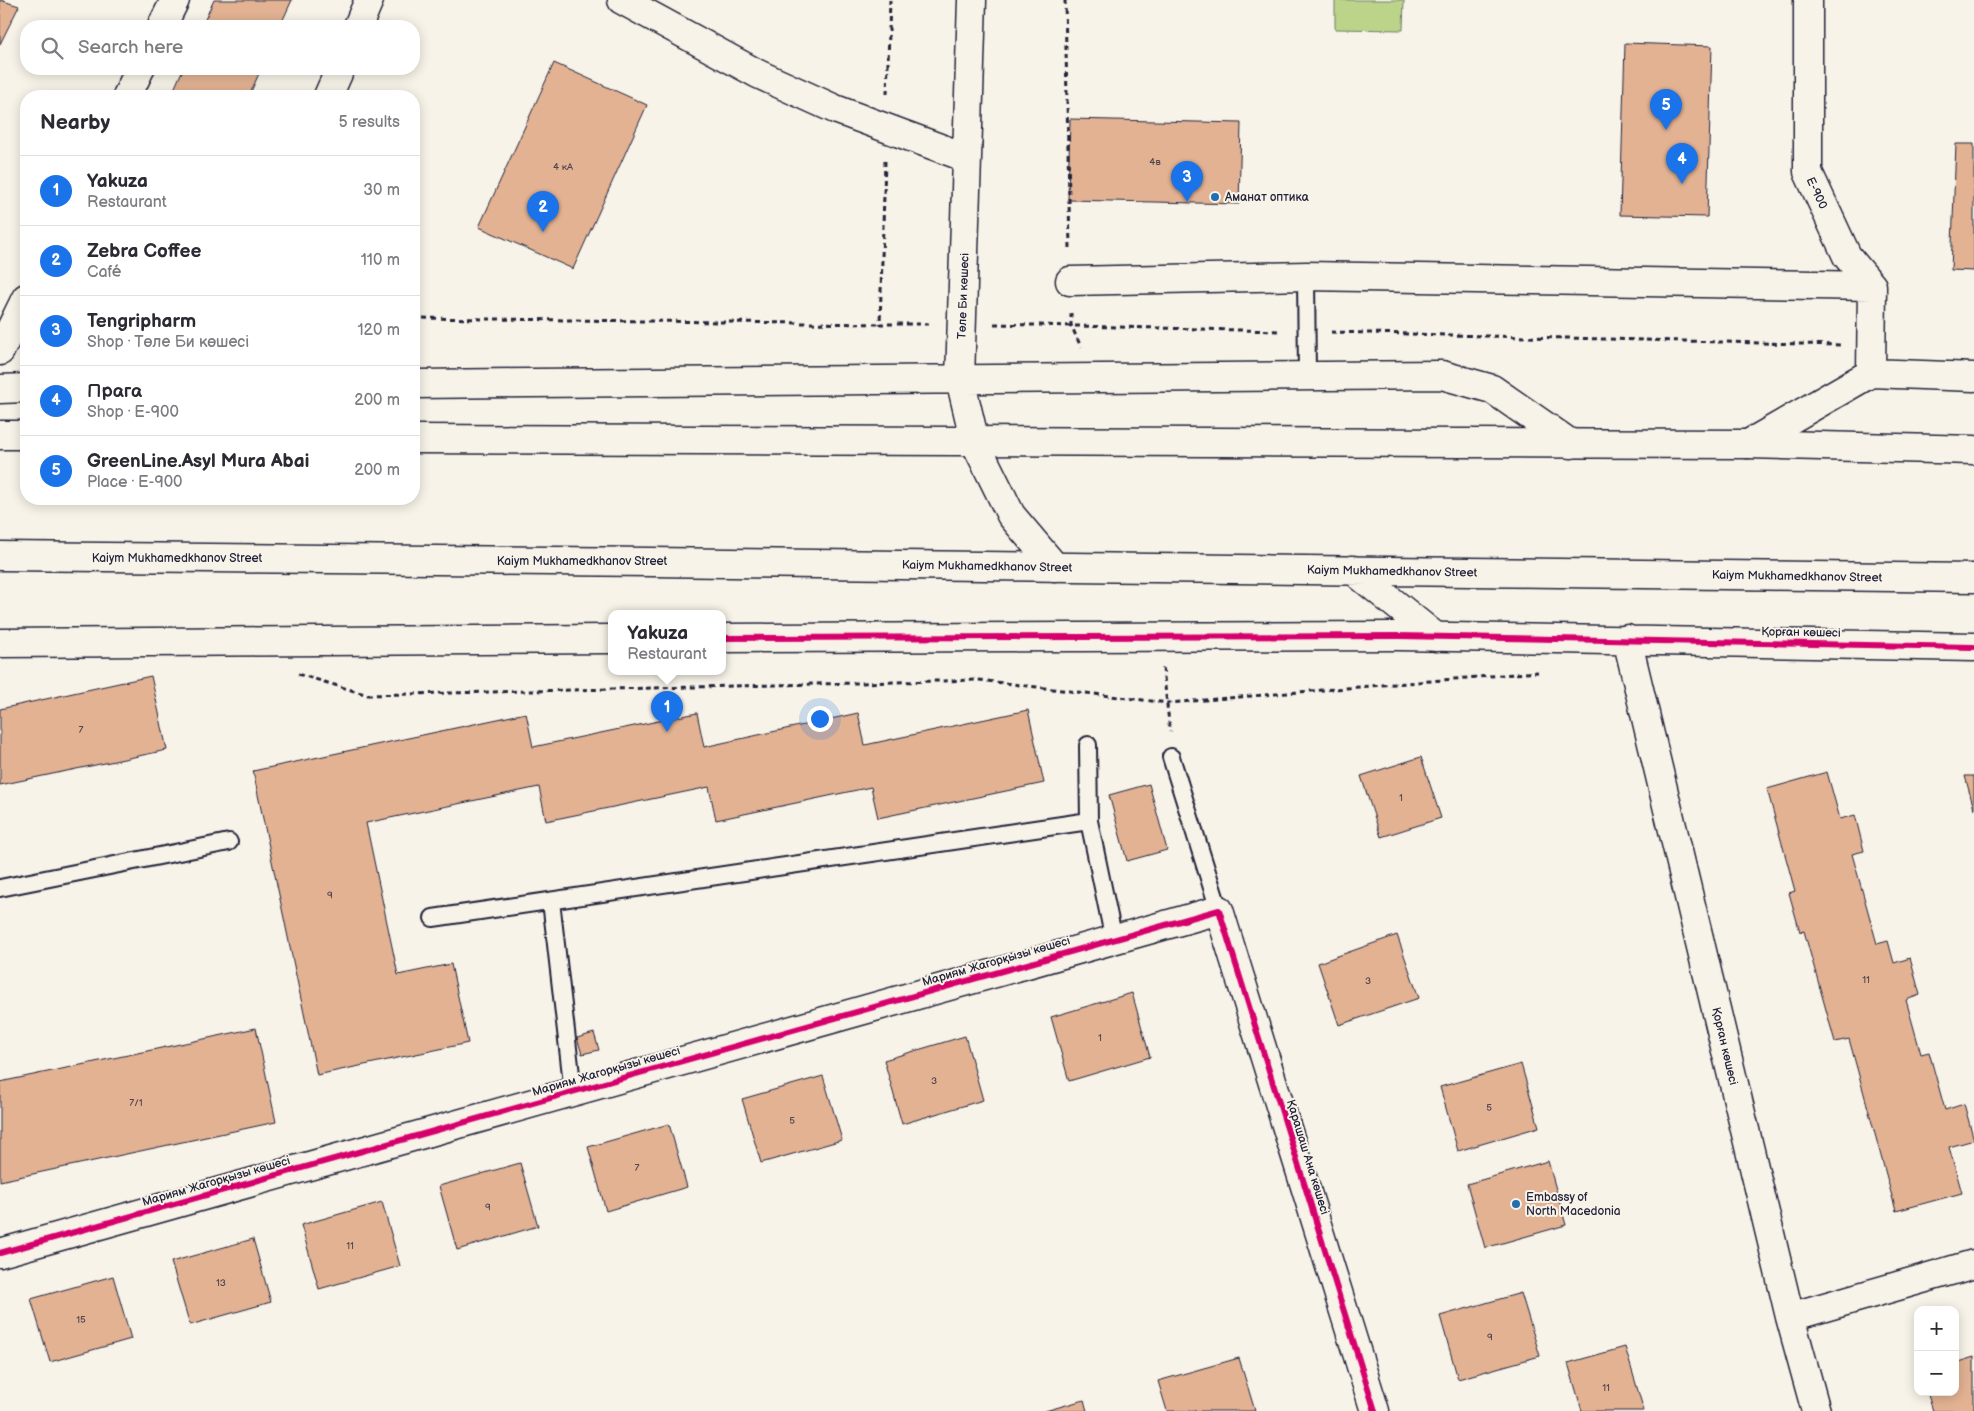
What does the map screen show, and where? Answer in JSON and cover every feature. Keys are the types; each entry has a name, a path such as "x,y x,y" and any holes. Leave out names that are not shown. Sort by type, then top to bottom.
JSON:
{"street":[{"path":"165,20 175,0"},
{"path":"361,20 369,0"},
{"path":"622,0 758,74 835,109 967,158"},
{"name":"Төле Би көшесі","path":"972,0 960,379 975,442 1011,515 1054,567"},
{"name":"E-900","path":"1808,0 1808,172 1847,256 1872,286"},
{"path":"130,90 137,75"},
{"path":"331,90 337,75"},
{"path":"1070,281 1306,276 1872,286 1871,373"},
{"path":"0,351 20,310"},
{"path":"1748,444 1871,373 1974,377"},
{"path":"420,384 1442,375 1492,389 1571,444"},
{"path":"0,388 20,388"},
{"path":"0,435 20,435"},
{"path":"420,439 1748,444 1974,450"},
{"name":"Kaiym Mukhamedkhanov Street","path":"0,556 1974,578"},
{"path":"1353,570 1436,637"},
{"path":"726,638 1436,637 1627,640"},
{"path":"0,643 608,639"},
{"name":"Қорған көшесі","path":"1816,1411 1790,1317 1627,640 1974,647"},
{"name":"Мариям Жагорқызы көшесі","path":"0,1254 1219,910"},
{"name":"Қарашаш Ана көшесі","path":"1219,910 1375,1411"},
{"path":"1790,1317 1974,1264"}],"lane":[{"path":"1306,276 1307,376"},
{"path":"1088,745 1089,821 1114,940"},
{"name":"Қарашаш Ана көшесі","path":"1171,757 1219,910"},
{"path":"433,918 1089,821"},
{"path":"0,888 229,842"},
{"path":"551,901 574,1092"}],"path":[{"path":"880,324 890,0"},
{"path":"1065,0 1071,325 1095,378"},
{"path":"420,318 1071,325 1871,346"},
{"path":"1158,637 1168,703 1171,757"},
{"path":"297,674 368,695 980,680 1168,703 1544,672"}],"green space":[{"path":"1335,0 1404,0 1403,30 1335,29"}],"building":[{"path":"0,0 19,6 0,44"},
{"path":"214,0 292,0 283,20 205,20"},
{"path":"1625,43 1712,46 1707,217 1620,215"},
{"path":"554,63 647,105 573,269 479,227"},
{"path":"180,75 258,75 252,90 174,90"},
{"path":"1070,119 1241,123 1239,204 1068,200"},
{"path":"1956,144 1974,144 1974,271 1951,270"},
{"path":"151,676 167,750 0,785 0,709"},
{"path":"1028,710 1044,783 878,818 871,787 716,820 709,787 546,821 539,787 366,823 398,975 451,964 468,1043 317,1075 253,771 526,713 533,747 697,713 704,747 858,713 865,745"},
{"path":"1421,757 1441,818 1381,837 1361,776"},
{"path":"1827,772 1840,819 1855,815 1864,851 1852,854 1877,944 1888,941 1894,963 1910,958 1920,995 1906,1000 1921,1054 1929,1052 1945,1110 1964,1104 1974,1140 1949,1147 1962,1193 1896,1211 1849,1039 1835,1042 1804,931 1800,932 1789,893 1795,891 1767,789"},
{"path":"1965,776 1974,776 1974,809"},
{"path":"1149,784 1167,850 1127,861 1109,795"},
{"path":"1397,935 1419,998 1339,1025 1318,963"},
{"path":"1132,993 1150,1057 1069,1081 1051,1017"},
{"path":"256,1028 276,1122 0,1181 0,1082"},
{"path":"594,1033 599,1050 582,1054 577,1038"},
{"path":"965,1036 983,1100 902,1124 884,1060"},
{"path":"1521,1064 1539,1127 1458,1151 1440,1087"},
{"path":"823,1076 842,1140 761,1163 742,1099"},
{"path":"669,1124 687,1187 606,1211 588,1147"},
{"name":"Embassy of North Macedonia","path":"1548,1161 1566,1225 1485,1248 1467,1184"},
{"path":"520,1163 538,1226 457,1250 439,1186"},
{"path":"382,1202 400,1266 319,1289 301,1225"},
{"path":"253,1239 271,1302 190,1325 171,1262"},
{"path":"113,1276 131,1339 50,1362 31,1299"},
{"path":"1521,1293 1540,1356 1458,1379 1440,1316"},
{"path":"1625,1347 1644,1411 1582,1411 1568,1363"},
{"path":"1974,1357 1974,1411 1933,1411 1928,1396 1959,1396 1959,1362"},
{"path":"1239,1358 1255,1411 1167,1411 1158,1381"},
{"path":"1084,1400 1087,1411 1045,1411"}],"cycle path":[{"path":"726,638 1399,636 1974,647"},
{"path":"0,1253 1219,910 1375,1411"}],"place":[{"name":"GreenLine.Asyl Mura Abai","path":"1666,130"},
{"name":"Прага","path":"1682,184"},
{"name":"Аманат оптика","path":"1215,197"},
{"name":"Tengripharm","path":"1187,202"},
{"name":"Zebra Coffee","path":"543,232"},
{"name":"Yakuza","path":"667,732"},
{"name":"Embassy of North Macedonia","path":"1516,1204"}]}
